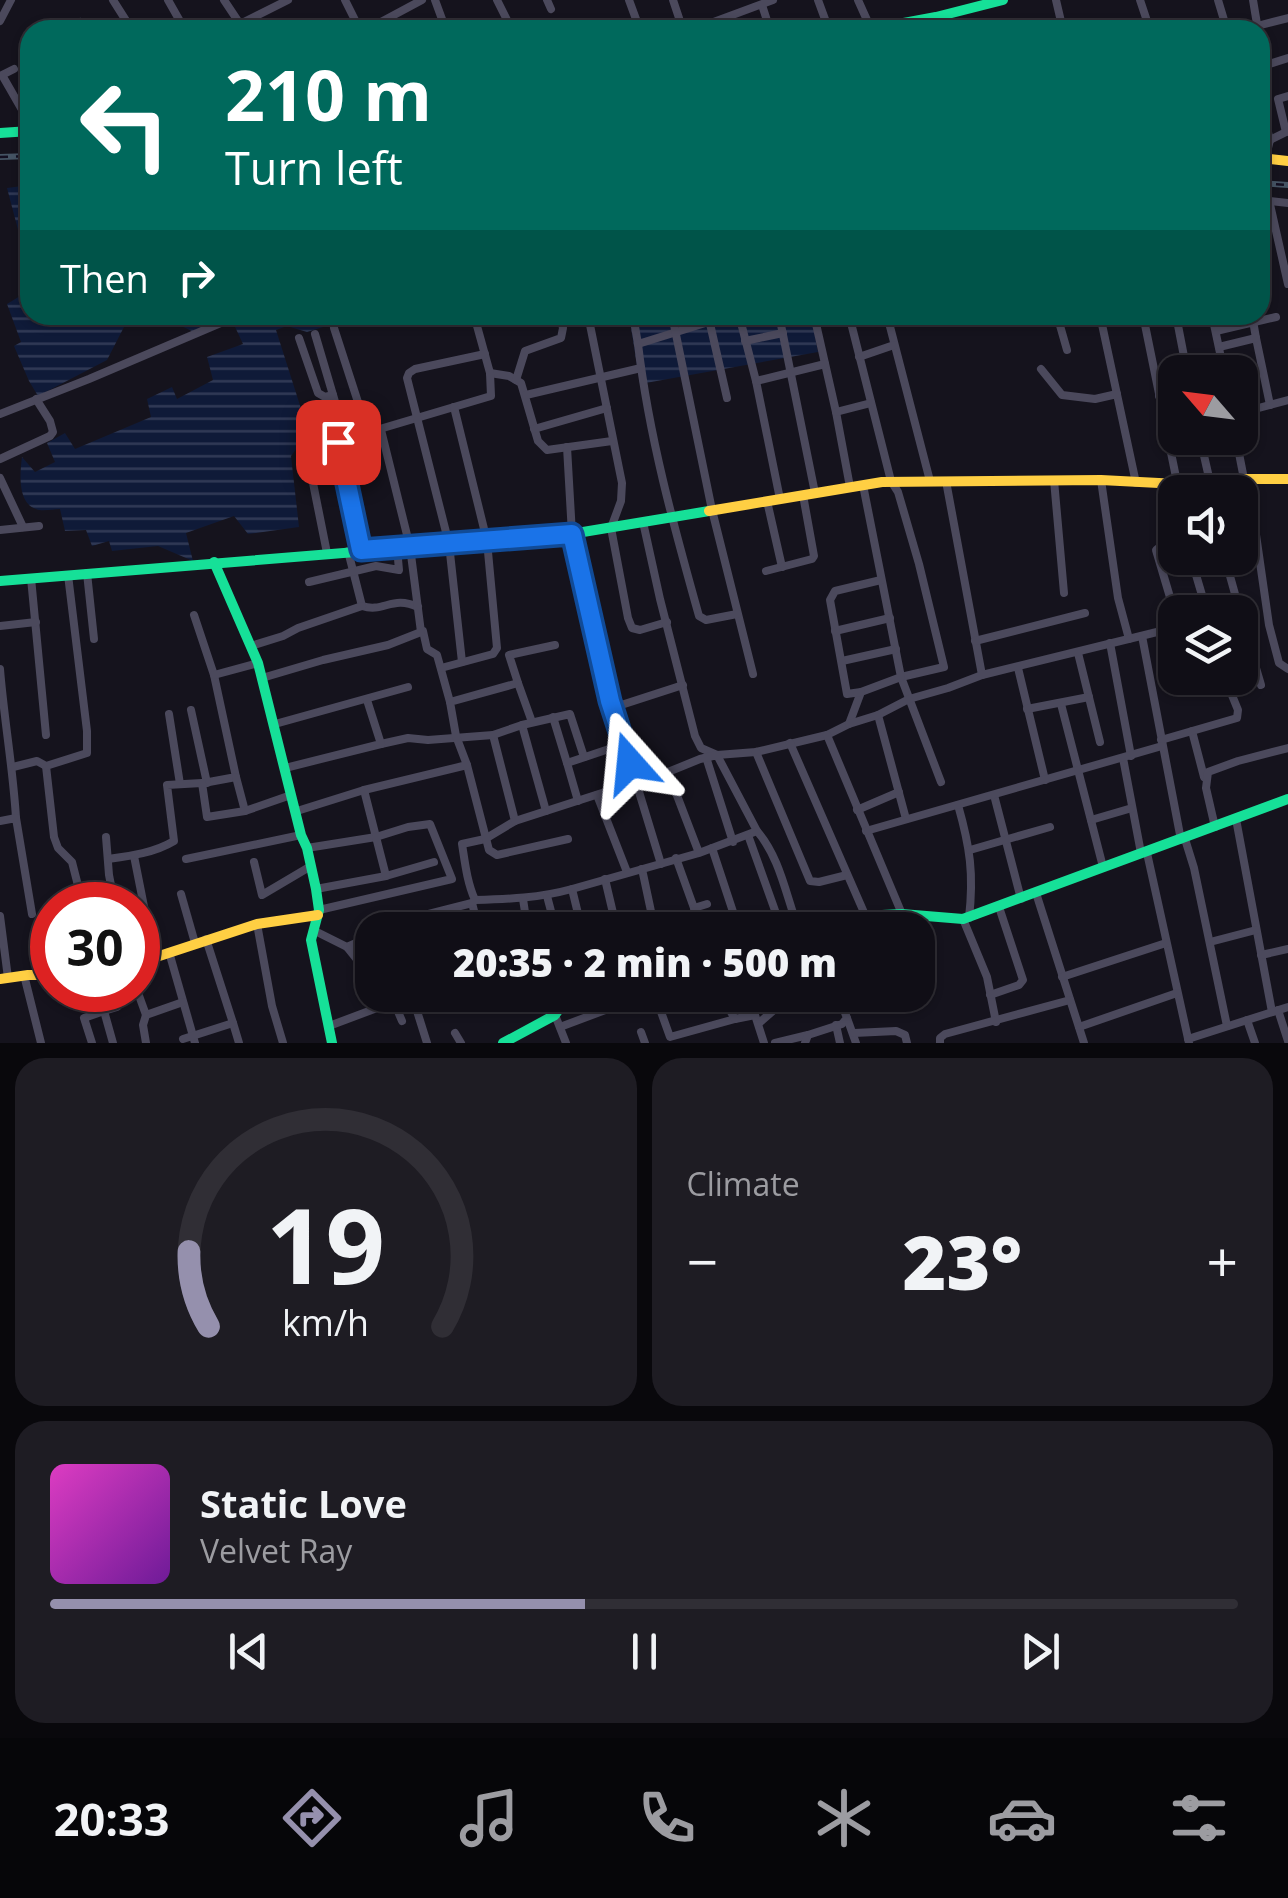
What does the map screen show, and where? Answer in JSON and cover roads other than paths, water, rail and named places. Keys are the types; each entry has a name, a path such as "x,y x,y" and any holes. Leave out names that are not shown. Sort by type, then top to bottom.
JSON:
{"street":[{"path":"0,21 11,0"},
{"path":"248,20 288,0"},
{"path":"383,20 422,0"},
{"path":"732,20 774,0"},
{"path":"915,20 1003,0"},
{"path":"762,4 767,20"},
{"path":"936,16 937,20"},
{"path":"14,69 2,75 20,106"},
{"path":"1270,140 1287,132 1278,99 1288,96"},
{"path":"1270,218 1288,284"},
{"path":"1270,317 1276,316"},
{"path":"0,414 216,325"},
{"path":"327,553 306,459 342,440 491,396 490,373 477,325"},
{"path":"516,380 525,351 561,338 562,325"},
{"path":"590,325 622,494 611,528 623,600 632,628 640,630 667,622"},
{"path":"635,325 671,517 698,616 706,620 738,614"},
{"path":"674,325 712,510 754,674"},
{"path":"638,344 693,325"},
{"path":"711,325 728,398"},
{"path":"742,325 780,499"},
{"path":"766,571 814,556 809,494 781,325"},
{"path":"816,325 850,487"},
{"path":"851,325 892,482 919,564 948,688"},
{"path":"889,325 930,481"},
{"path":"1061,325 1067,350"},
{"path":"1102,325 1136,484"},
{"path":"1144,325 1158,391"},
{"path":"1178,325 1184,355"},
{"path":"1214,325 1221,355"},
{"path":"1216,331 1233,325"},
{"path":"1254,325 1270,405"},
{"path":"334,328 368,433"},
{"path":"746,342 783,333"},
{"path":"315,334 334,395 361,550"},
{"path":"298,338 318,393 334,395"},
{"path":"1219,347 1256,338"},
{"path":"859,357 894,345"},
{"path":"462,662 449,544 406,378 408,373 430,365 485,354"},
{"path":"756,381 825,364"},
{"path":"526,395 641,368"},
{"path":"1041,369 1062,394 1095,399 1118,394"},
{"path":"490,373 521,383 538,441 547,450 612,441"},
{"path":"0,459 53,432 36,400"},
{"path":"1258,408 1288,400"},
{"path":"836,412 872,404"},
{"path":"441,668 493,654 497,648 486,541 454,407"},
{"path":"534,429 607,408"},
{"path":"381,430 410,547 427,649 437,654 489,850 497,855 568,839"},
{"path":"567,447 572,534 612,708 661,864"},
{"path":"0,478 23,527"},
{"path":"1258,479 1288,478"},
{"path":"1054,480 1064,593"},
{"path":"1100,480 1128,639"},
{"path":"0,581 572,534 863,484 1100,480 1158,486"},
{"path":"946,481 982,675"},
{"path":"863,484 901,677 941,782"},
{"path":"766,502 782,567"},
{"path":"642,522 695,736 733,842"},
{"path":"0,530 38,526"},
{"path":"398,548 399,570"},
{"path":"348,552 362,606"},
{"path":"1258,555 1278,663 1288,669"},
{"path":"214,562 258,663 307,848 318,912 312,940 332,1043"},
{"path":"309,582 376,566 414,573"},
{"path":"88,573 94,639"},
{"path":"13,767 37,761 46,766 86,753 87,731 68,575"},
{"path":"32,578 46,735"},
{"path":"881,580 835,592 830,600 847,694 944,667"},
{"path":"250,646 362,606 370,609 399,601 418,607"},
{"path":"975,641 1085,613"},
{"path":"194,616 214,675 245,811"},
{"path":"835,631 890,618"},
{"path":"0,626 36,622"},
{"path":"262,678 416,636 422,626"},
{"path":"475,912 462,844 485,839 515,821 704,758 756,752 827,736 909,699 982,675 1157,632"},
{"path":"1142,636 1183,840 1194,868 1227,1026"},
{"path":"1110,643 1132,808 1188,1041 1279,1010"},
{"path":"532,722 510,655 554,644"},
{"path":"842,662 896,649"},
{"path":"1078,652 1100,742"},
{"path":"214,675 258,663"},
{"path":"1018,668 1044,780"},
{"path":"0,669 16,818 30,902"},
{"path":"1258,675 1261,685"},
{"path":"450,702 518,683"},
{"path":"612,708 682,685"},
{"path":"275,724 408,687"},
{"path":"849,724 861,692"},
{"path":"866,831 1127,757 1237,718 1232,695"},
{"path":"1028,709 1089,697"},
{"path":"366,700 381,744"},
{"path":"1061,704 1103,867"},
{"path":"192,710 208,817 245,811 291,795"},
{"path":"169,714 180,784"},
{"path":"286,768 408,738 493,735 570,714 584,757"},
{"path":"878,714 906,820"},
{"path":"553,717 578,801"},
{"path":"522,725 546,811"},
{"path":"1192,732 1216,827"},
{"path":"493,735 515,821"},
{"path":"827,736 901,912"},
{"path":"790,743 864,912"},
{"path":"567,763 624,744"},
{"path":"702,748 717,755 784,912"},
{"path":"1205,781 1212,769 1288,748"},
{"path":"756,752 810,881 847,874"},
{"path":"296,811 467,765"},
{"path":"46,766 54,837 58,848 72,862 77,882"},
{"path":"668,772 699,853"},
{"path":"108,859 134,856 174,840 167,785 236,777"},
{"path":"364,790 386,876"},
{"path":"858,810 898,792"},
{"path":"598,794 627,872"},
{"path":"994,795 1021,898"},
{"path":"935,917 966,919 1288,799"},
{"path":"958,805 970,850 972,893 966,919 996,1022"},
{"path":"1091,820 1132,808"},
{"path":"0,821 16,818"},
{"path":"1236,820 1260,955 1288,1041"},
{"path":"160,955 257,924 452,880 430,824 307,848"},
{"path":"970,850 1050,827"},
{"path":"435,912 473,902 547,896 699,853 753,833"},
{"path":"753,833 766,842 779,869 788,912"},
{"path":"766,842 790,834"},
{"path":"186,859 301,835"},
{"path":"106,837 112,882"},
{"path":"712,848 733,912"},
{"path":"134,856 139,882"},
{"path":"676,858 695,912"},
{"path":"254,862 262,895 311,866"},
{"path":"316,889 434,862"},
{"path":"642,868 651,912"},
{"path":"605,879 612,912"},
{"path":"572,889 578,912"},
{"path":"1036,893 1084,1043"},
{"path":"182,894 239,1043"},
{"path":"547,896 551,912"},
{"path":"523,899 525,912"},
{"path":"694,908 707,904"},
{"path":"990,995 1020,985 1022,980 999,907"},
{"path":"0,916 4,978 30,975"},
{"path":"257,924 272,1006 284,1043"},
{"path":"313,930 347,947 355,958"},
{"path":"1210,942 1256,930"},
{"path":"347,947 355,943"},
{"path":"1062,977 1166,944"},
{"path":"1260,955 1288,949"},
{"path":"168,952 190,1039 232,1024"},
{"path":"24,975 41,1043"},
{"path":"1080,1027 1177,993"},
{"path":"940,1043 944,1034 1070,1000"},
{"path":"146,1043 146,1014 183,1002"},
{"path":"92,1043 84,1018 101,1012"},
{"path":"104,1012 113,1043"},
{"path":"329,1026 366,1012"},
{"path":"398,1012 402,1020"},
{"path":"417,1012 426,1043"},
{"path":"503,1043 556,1012"},
{"path":"560,1027 600,1012"},
{"path":"660,1012 671,1040 755,1015 764,1043"},
{"path":"731,1012 735,1019"},
{"path":"760,1023 772,1012"},
{"path":"846,1012 856,1043"},
{"path":"554,1015 566,1043"},
{"path":"775,1043 807,1039 847,1018"},
{"path":"1247,1020 1255,1043"},
{"path":"836,1026 840,1043"},
{"path":"455,1032 461,1043"},
{"path":"642,1032 646,1043"},
{"path":"854,1032 902,1032 908,1043"},
{"path":"874,1032 876,1043"}],"water":[{"path":"20,186 20,237 7,188"},
{"path":"20,296 20,325 133,325 124,327 107,360 38,396 14,346 21,342 7,304"},
{"path":"179,325 207,325 192,331"},
{"path":"234,325 330,325 307,332 287,326 276,330 311,440 299,445 291,456 299,527 248,534 234,516 186,533 193,561 158,546 112,551 109,541 92,546 86,530 65,531 60,509 30,506 21,486 22,457 35,472 55,462 47,443 65,433 75,449 151,417 147,399 172,387 177,399 213,380 207,357 243,344"},
{"path":"631,325 813,325 818,352 640,384"}],"railway":[{"path":"0,157 20,156"},
{"path":"1270,184 1288,185"}]}
